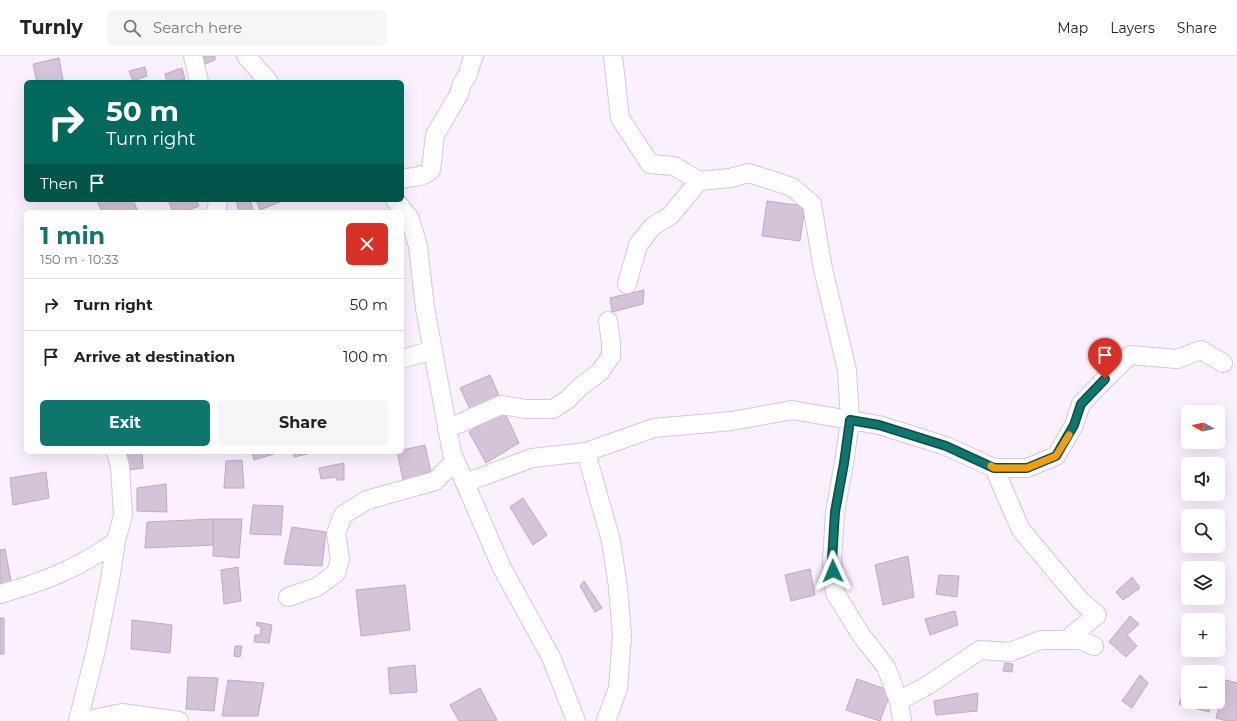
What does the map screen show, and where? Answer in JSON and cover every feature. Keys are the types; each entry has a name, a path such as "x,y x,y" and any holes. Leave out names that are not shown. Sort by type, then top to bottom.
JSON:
{"street":[{"path":"193,56 199,80"},
{"path":"246,56 267,80"},
{"path":"404,179 424,176 431,170 435,135 459,94 474,56"},
{"path":"613,56 620,118 650,164 674,166 698,181 730,178 749,172 792,186 812,204 823,269 847,370 850,420 835,512 832,560 835,593 861,635 886,668 899,701 902,721"},
{"path":"627,284 638,245 653,226 670,216 698,181"},
{"path":"404,211 410,219 418,246 425,308 452,453 502,568 551,657 576,721"},
{"path":"447,429 501,405 526,410 553,409 567,400 581,386 600,372 611,356 612,343 608,321"},
{"path":"404,358 433,350"},
{"path":"465,483 532,458 586,452 654,428 732,421 792,410 879,425 946,446 994,468 1027,468 1056,456 1074,425 1081,404 1130,355 1177,359 1201,350 1223,363"},
{"path":"586,452 611,541 618,587 622,636 618,688 606,721"},
{"path":"78,721 96,650 116,541 123,515 120,466 117,454"},
{"path":"288,597 317,587 336,573 340,559 336,533 343,515 367,500 435,481 455,461"},
{"path":"994,468 1022,530 1080,600 1097,615 1066,640"},
{"path":"0,594 68,570 97,555 116,541"},
{"path":"899,701 928,685 980,650 1010,652 1041,640 1081,640 1094,646"},
{"path":"83,721 122,713 179,721"}],"building":[{"path":"202,56 215,56 215,60 205,64"},
{"path":"59,58 63,80 37,80 33,64"},
{"path":"145,67 147,76 133,80 129,71"},
{"path":"182,68 185,79 166,80 165,74"},
{"path":"767,201 805,206 800,241 762,236"},
{"path":"98,202 134,202 137,210 101,210"},
{"path":"169,202 197,202 199,206 189,210 172,210"},
{"path":"236,202 251,202 253,210 238,210"},
{"path":"257,202 280,202 260,210"},
{"path":"644,290 643,304 612,312 610,298"},
{"path":"490,375 500,398 471,411 460,388"},
{"path":"504,411 519,443 486,463 469,432"},
{"path":"425,445 431,472 403,480 397,454 404,454 404,450"},
{"path":"127,454 142,454 143,468 129,470"},
{"path":"252,454 274,454 254,460"},
{"path":"293,454 307,454 294,457"},
{"path":"242,460 244,488 224,488 226,461"},
{"path":"344,463 344,480 337,480 336,477 321,479 319,468"},
{"path":"46,472 49,498 13,505 10,478"},
{"path":"166,484 167,512 137,511 137,488"},
{"path":"523,498 547,535 533,545 510,507"},
{"path":"253,505 283,506 281,535 250,534"},
{"path":"213,519 213,545 145,548 147,522"},
{"path":"214,519 242,519 239,558 213,556"},
{"path":"292,527 326,532 322,566 284,564"},
{"path":"5,549 11,581 0,584 0,550"},
{"path":"908,556 914,597 883,605 875,565"},
{"path":"238,567 241,601 224,604 221,570"},
{"path":"810,569 815,595 791,601 785,575"},
{"path":"939,575 959,576 957,597 936,594"},
{"path":"1132,577 1140,588 1123,600 1116,592"},
{"path":"584,581 602,608 595,612 580,586"},
{"path":"405,585 410,630 361,636 356,590"},
{"path":"955,611 958,625 930,635 925,619"},
{"path":"1130,616 1139,624 1127,635 1137,646 1126,657 1109,642"},
{"path":"0,618 4,618 4,654 0,654"},
{"path":"132,620 172,625 170,653 131,649"},
{"path":"257,622 272,625 269,643 254,642 255,635 260,635 261,627 256,625"},
{"path":"235,646 242,646 240,657 234,656"},
{"path":"1005,663 1013,664 1012,672 1003,671"},
{"path":"415,665 417,692 390,694 388,668"},
{"path":"1140,675 1148,683 1132,708 1122,701"},
{"path":"188,677 218,678 214,711 186,709"},
{"path":"857,679 891,691 880,721 846,710"},
{"path":"228,680 264,683 258,716 222,716"},
{"path":"1226,680 1237,683 1237,721 1227,721 1216,718 1218,709 1225,709"},
{"path":"480,688 497,720 459,721 450,705"},
{"path":"978,693 977,711 936,715 934,701"},
{"path":"1198,709 1210,709 1209,712"}],"slow traffic":[{"path":"991,466 994,468 1027,468 1056,456 1069,435"}],"route":[{"path":"833,571 832,560 835,512 850,420 879,425 946,446 994,468 1027,468 1056,456 1074,425 1081,404 1105,379"}]}
